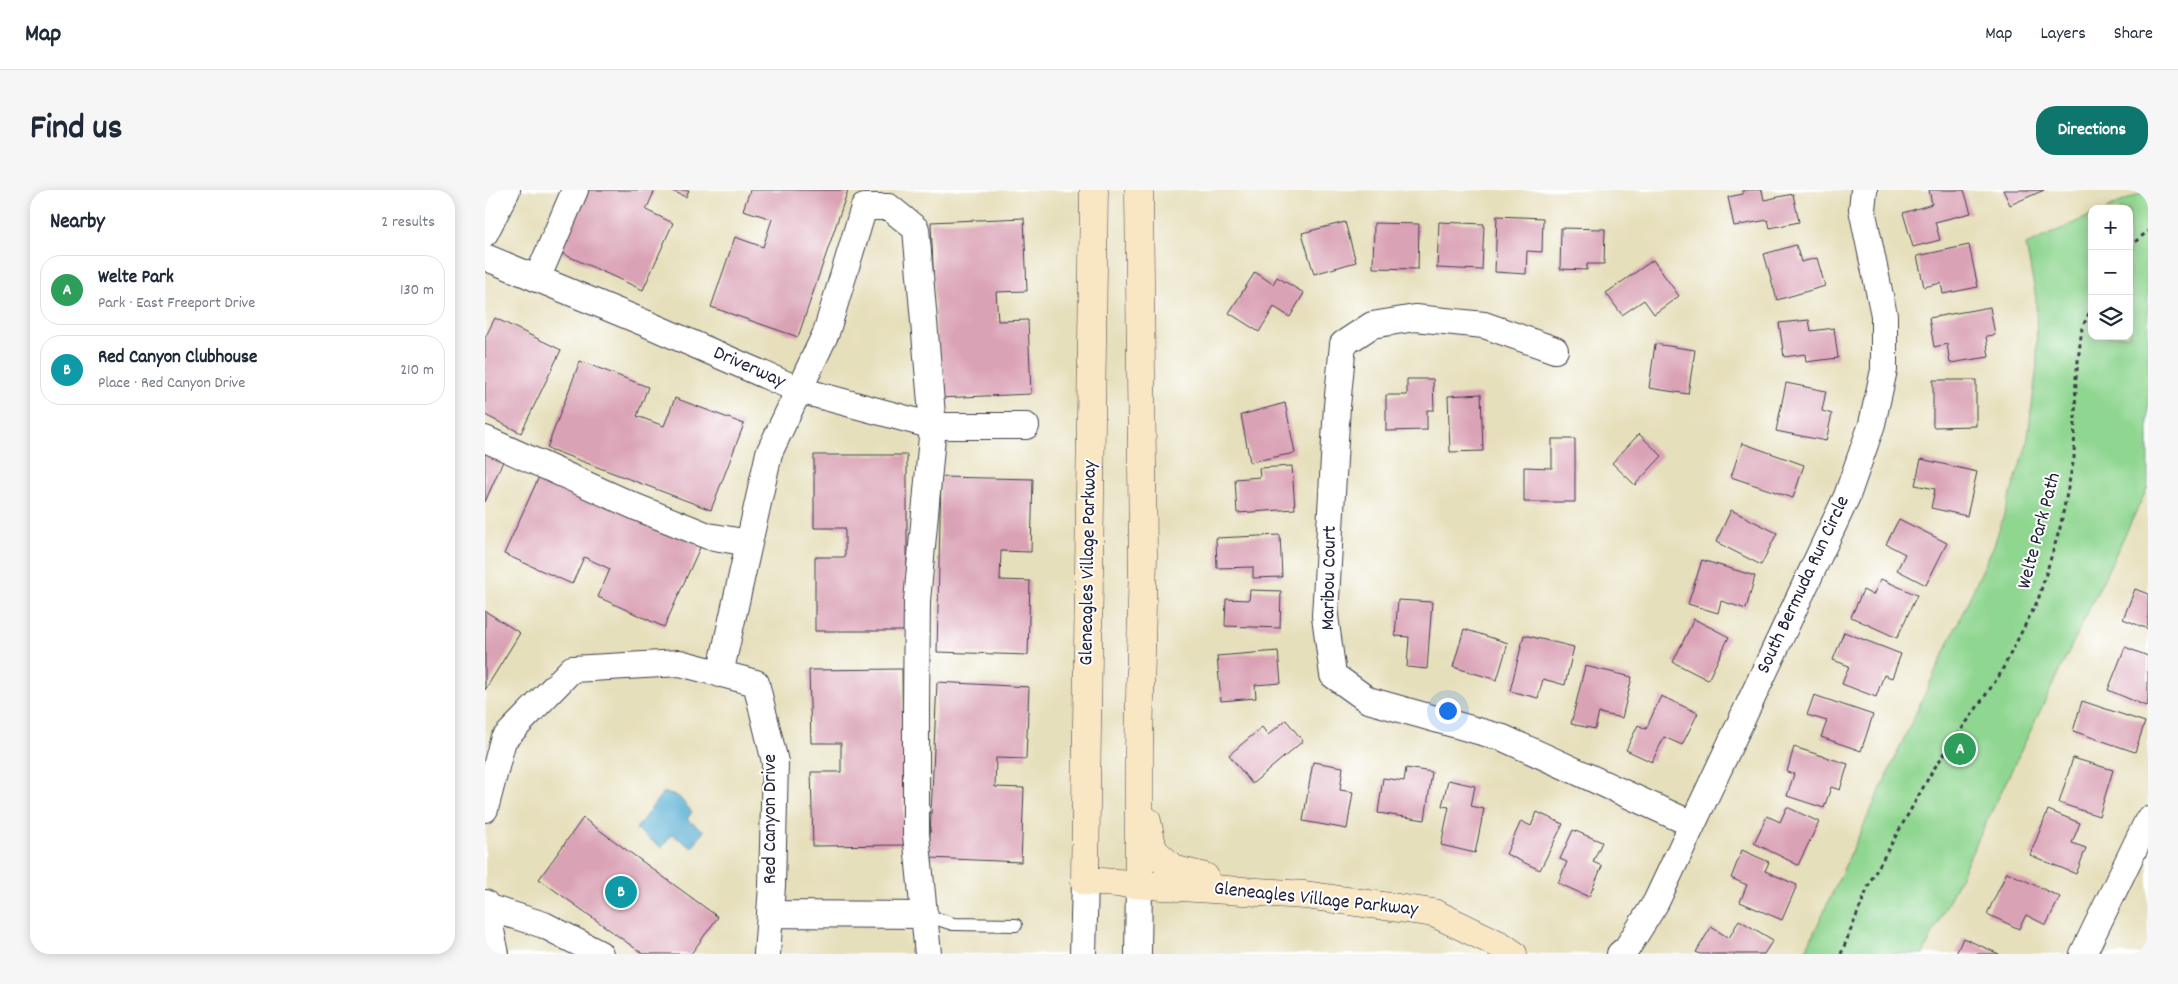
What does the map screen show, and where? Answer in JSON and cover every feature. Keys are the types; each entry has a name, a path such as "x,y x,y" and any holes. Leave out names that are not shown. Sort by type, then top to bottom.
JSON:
{"street":[{"path":"485,233 507,190"},
{"path":"537,279 575,190"},
{"name":"Gleneagles Village Parkway","path":"1094,190 1085,881 1305,895 1434,914 1500,945 1513,954"},
{"path":"1138,954 1139,748 1143,555 1139,190"},
{"name":"South Bermuda Run Circle","path":"1620,954 1627,948 1655,902 1847,496 1872,424 1884,370 1884,316 1862,209 1864,190"},
{"path":"720,674 769,453 826,333 864,207 889,207 916,229 933,426 917,601 915,834 928,954"},
{"name":"Driverway","path":"485,258 645,323 799,390 933,426 1026,426"},
{"name":"Maribou Court","path":"1555,350 1484,325 1415,318 1372,325 1343,344 1337,406 1325,616 1333,675 1368,700 1503,738 1691,824"},
{"path":"485,439 636,507 699,532 749,543"},
{"name":"Red Canyon Drive","path":"485,809 503,740 572,669 679,663 756,683 775,762 767,954"},
{"path":"1139,748 1148,830 1153,850 1173,869 1260,892"},
{"path":"2083,954 2148,820"},
{"path":"1083,954 1085,881"},
{"path":"485,905 496,954"},
{"path":"485,905 544,925 600,954"},
{"path":"770,914 925,914"}],"lane":[{"path":"925,914 953,924 1016,925"}],"path":[{"path":"2133,244 2148,231"},
{"name":"Welte Park Path","path":"1841,954 1871,880 1933,770 1999,676 2038,600 2060,528 2074,458 2076,378 2082,328 2088,315"}],"green space":[{"path":"2148,190 2148,487 1923,954 1804,954 1994,545 2027,444 2037,366 2036,297 2026,245 2088,217 2088,340 2133,340 2133,205 2115,205"}],"water":[{"path":"663,792 679,797 692,812 687,819 704,831 692,848 672,834 662,848 636,829"}],"building":[{"path":"587,190 655,190 646,210 673,223 643,290 559,252"},
{"path":"670,190 689,190 686,197"},
{"path":"750,190 848,190 798,337 711,307 735,237 763,247 772,219 743,210"},
{"path":"1743,190 1762,190 1764,200 1793,194 1799,222 1770,228 1768,220 1734,226 1728,197 1743,194"},
{"path":"1929,190 1964,190 1971,213 1935,222 1940,240 1913,247 1903,213 1932,204"},
{"path":"2003,190 2044,190 2010,205"},
{"path":"1497,216 1543,218 1542,252 1527,251 1526,274 1495,272"},
{"path":"1024,218 1027,291 996,292 998,321 1028,320 1031,394 939,398 931,222"},
{"path":"1345,222 1356,262 1314,274 1302,233"},
{"path":"1439,222 1484,224 1482,270 1437,268"},
{"path":"1374,223 1419,224 1418,269 1373,268"},
{"path":"1561,228 1605,229 1604,264 1587,264 1587,270 1560,269"},
{"path":"1796,245 1801,262 1817,258 1825,286 1777,300 1764,254"},
{"path":"1969,245 1978,287 1943,294 1941,283 1924,287 1917,256"},
{"path":"1653,260 1679,296 1654,314 1644,300 1622,315 1606,293"},
{"path":"1255,272 1273,284 1277,277 1304,293 1290,317 1274,307 1259,332 1229,313"},
{"path":"1990,307 1995,335 1986,336 1989,357 1950,363 1947,344 1934,347 1929,318"},
{"path":"495,318 561,350 521,433 485,415 485,338"},
{"path":"1809,320 1811,331 1834,328 1838,358 1806,362 1805,354 1784,357 1779,323"},
{"path":"1655,344 1695,350 1688,394 1649,388"},
{"path":"580,361 648,387 637,416 664,426 675,398 744,424 711,510 547,448"},
{"path":"1407,379 1433,379 1434,410 1427,410 1427,430 1386,431 1386,395 1407,395"},
{"path":"1933,380 1976,380 1976,426 1933,427"},
{"path":"1786,383 1826,391 1822,411 1832,414 1826,441 1776,431"},
{"path":"1481,394 1483,451 1450,452 1448,396"},
{"path":"1285,403 1295,453 1250,462 1241,415"},
{"path":"1639,434 1662,456 1635,485 1612,463"},
{"path":"1552,439 1575,439 1575,502 1524,502 1524,467 1552,468"},
{"path":"485,442 507,452 485,502"},
{"path":"1742,443 1804,465 1793,498 1731,477"},
{"path":"814,455 907,455 907,631 815,631 815,557 845,557 845,528 814,528"},
{"path":"1921,459 1977,472 1967,516 1931,508 1935,489 1915,485"},
{"path":"1292,466 1295,509 1237,513 1235,479 1260,477 1259,468"},
{"path":"542,470 702,543 664,627 598,597 610,569 584,557 572,584 504,554"},
{"path":"941,477 1033,479 1031,552 1001,551 1000,580 1030,581 1028,655 937,652"},
{"path":"1731,510 1777,533 1761,565 1716,542"},
{"path":"1899,519 1947,543 1926,585 1897,570 1905,554 1886,544"},
{"path":"1280,535 1282,577 1253,578 1253,567 1217,568 1216,538"},
{"path":"1702,560 1755,576 1746,609 1721,601 1718,613 1688,604"},
{"path":"1881,579 1917,595 1897,638 1851,617 1863,590 1873,595"},
{"path":"2135,589 2148,594 2148,629 2123,619"},
{"path":"1250,590 1281,591 1280,628 1225,626 1226,599 1249,600"},
{"path":"1398,600 1432,602 1427,669 1407,667 1409,637 1395,636"},
{"path":"485,611 520,633 485,690"},
{"path":"1694,619 1729,637 1708,680 1673,662"},
{"path":"1464,629 1508,643 1497,680 1453,667"},
{"path":"1844,632 1901,654 1892,678 1884,675 1876,697 1842,684 1849,666 1833,660"},
{"path":"1524,635 1574,647 1565,685 1543,679 1538,698 1510,691"},
{"path":"2125,647 2148,656 2148,701 2146,706 2108,690"},
{"path":"1278,651 1281,683 1255,685 1256,698 1221,701 1217,656"},
{"path":"1585,666 1632,677 1622,718 1599,713 1595,729 1571,724"},
{"path":"902,669 904,845 813,846 811,772 841,772 841,743 811,743 809,670"},
{"path":"937,682 1029,687 1026,759 996,758 995,787 1024,788 1021,862 929,858"},
{"path":"1814,695 1873,715 1861,751 1821,737 1827,721 1807,715"},
{"path":"1661,696 1698,713 1682,745 1664,737 1652,762 1626,750 1638,725 1646,729"},
{"path":"2082,701 2145,722 2135,752 2073,731"},
{"path":"1286,720 1303,741 1252,784 1229,755 1262,727 1268,735"},
{"path":"1794,747 1848,764 1840,790 1831,787 1824,808 1787,796 1794,774 1787,772"},
{"path":"2073,758 2113,770 2099,816 2059,803"},
{"path":"1313,762 1343,767 1340,790 1353,792 1347,829 1303,821"},
{"path":"1406,768 1432,772 1425,820 1378,813 1383,778 1404,781"},
{"path":"1448,780 1475,786 1471,806 1484,809 1475,853 1441,845 1449,807 1442,806"},
{"path":"1787,807 1819,822 1798,865 1754,843 1767,816 1780,822"},
{"path":"2048,810 2080,823 2072,843 2086,848 2076,874 2030,855"},
{"path":"1537,812 1563,824 1540,870 1506,854 1521,821 1531,826"},
{"path":"583,818 718,917 691,954 643,954 539,879"},
{"path":"1573,830 1602,842 1593,862 1602,866 1589,897 1558,883 1567,862 1560,859"},
{"path":"1742,850 1769,862 1765,871 1797,885 1782,920 1740,902 1747,885 1731,878"},
{"path":"2007,872 2060,897 2046,925 2026,915 2019,929 1987,914"},
{"path":"1739,920 1773,940 1764,954 1700,954 1696,952 1711,927 1729,938"},
{"path":"1963,938 1999,954 1956,954"}],"place":[{"name":"Welte Park","path":"1960,749"},
{"name":"Red Canyon Clubhouse","path":"621,892"}]}
